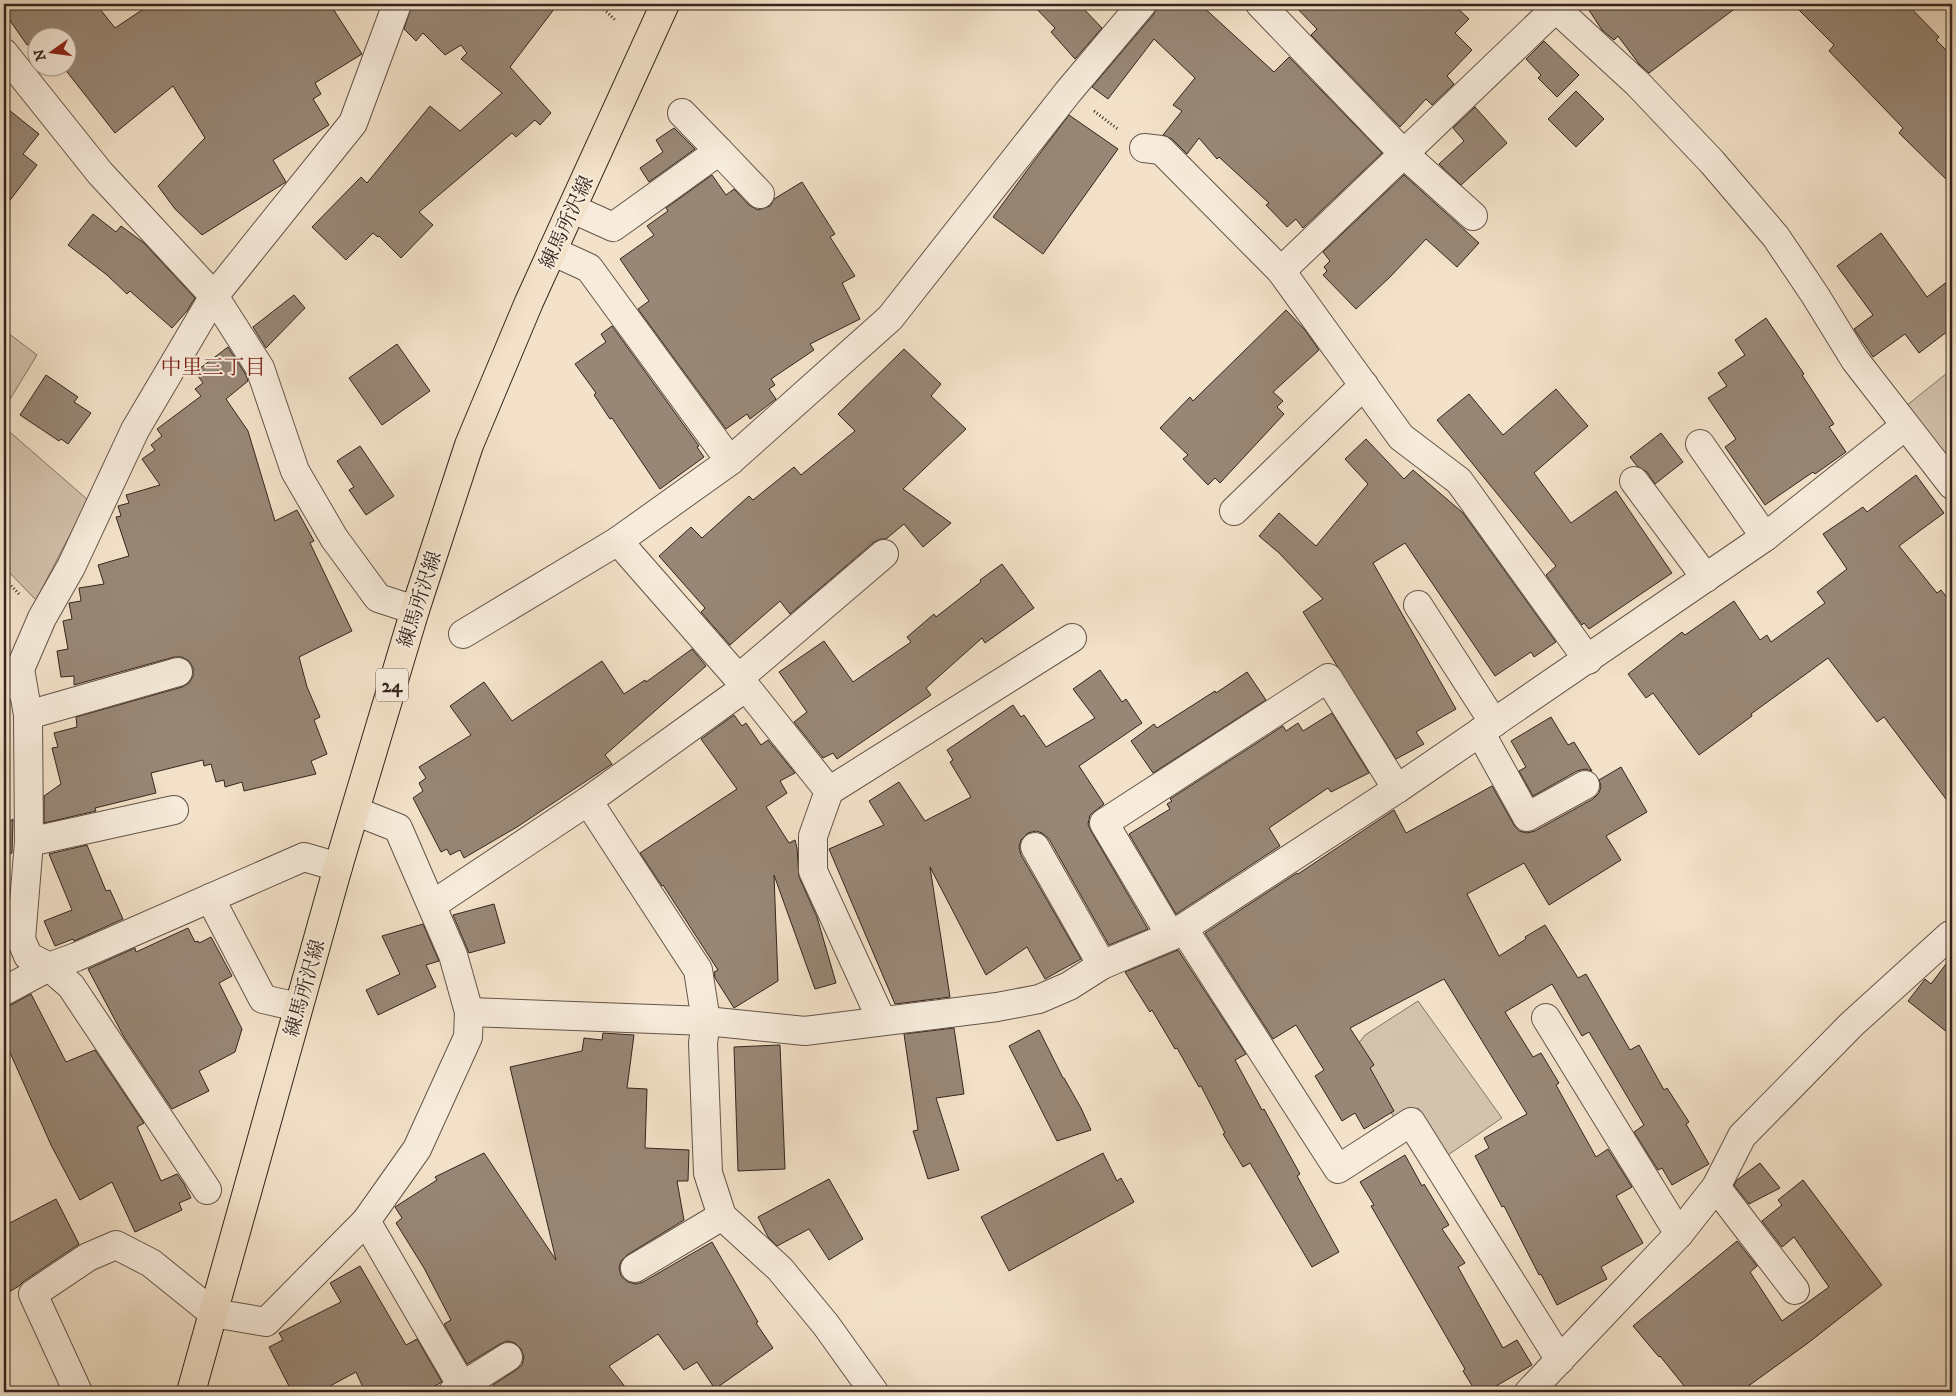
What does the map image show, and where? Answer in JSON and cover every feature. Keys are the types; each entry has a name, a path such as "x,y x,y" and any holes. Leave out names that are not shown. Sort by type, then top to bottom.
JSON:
{"main road":[{"name":"練馬所沢線","path":"191,1392 338,867 415,610 469,445 552,251 665,4"}],"street":[{"path":"207,1190 70,986 49,967 28,956 12,935 29,842 28,715 12,678 71,566 135,430 214,296 353,123 397,4"},
{"path":"463,634 618,541 730,461 890,318 1068,92 1142,4"},
{"path":"1260,4 1403,153 1472,216"},
{"path":"1281,271 1554,6 1638,84 1712,162 1776,237 1816,295 1855,360 1952,485"},
{"path":"4,53 100,173 214,296 260,368 295,471 334,538 378,598 415,610"},
{"path":"682,113 760,194"},
{"path":"1144,148 1161,150 1281,271 1401,436 1459,481 1588,660"},
{"path":"572,209 613,227 719,151"},
{"path":"552,251 589,268 730,461"},
{"path":"1234,511 1364,385"},
{"path":"469,1012 706,1020 804,1031 997,1007 1039,999 1069,986 1102,965 1177,932 1397,789 1766,537 1905,426"},
{"path":"1700,444 1766,537"},
{"path":"1634,481 1706,578"},
{"path":"618,541 742,683 829,790"},
{"path":"432,905 588,800 742,683 884,554"},
{"path":"1418,605 1487,728 1527,817 1584,785"},
{"path":"882,1021 814,871 812,836 829,790 1072,638"},
{"path":"28,715 178,672"},
{"path":"1397,789 1328,678 1104,823 1338,1169 1411,1122 1560,1360"},
{"path":"588,800 698,970 706,1020 703,1043 708,1173 722,1216 780,1269 826,1325 874,1392"},
{"path":"29,842 174,810"},
{"path":"78,1392 33,1294 88,1257 116,1245 151,1263 213,1313 266,1322 366,1221 417,1149 468,1037 469,1012 453,955 398,828 355,811"},
{"path":"1035,847 1102,965"},
{"path":"4,992 49,967 76,957 304,857 338,867"},
{"path":"210,898 263,999 298,1008"},
{"path":"1529,1392 1678,1234 1716,1187 1742,1136 1852,1024 1952,935"},
{"path":"1546,1018 1678,1234"},
{"path":"1716,1187 1795,1290"},
{"path":"635,1268 722,1216"},
{"path":"366,1221 458,1389 508,1357"}],"path":[{"path":"599,4 615,20"},
{"path":"1068,92 1144,148"}],"shaded area":[{"path":"4,330 37,355 4,409"},
{"path":"1952,369 1952,474 1901,410"},
{"path":"4,427 88,500 36,600 4,567"},
{"path":"1418,1001 1502,1118 1448,1155 1418,1108 1394,1117 1352,1052 1365,1035"}],"building":[{"path":"4,4 96,4 115,28 151,4 330,4 362,54 315,83 321,94 313,99 329,125 273,160 286,182 202,235 175,209 158,186 205,138 173,86 115,133 72,78 78,78 78,28 28,28 27,45 4,12"},
{"path":"412,4 558,4 510,67 551,113 540,125 535,120 516,137 512,133 419,212 433,225 401,258 379,236 373,233 346,260 312,227 361,177 367,183 430,106 460,131 502,93 461,59 467,53 461,45 445,55 423,33 416,41 404,29"},
{"path":"1032,4 1073,4 1078,9 1081,6 1102,28 1075,59 1051,32 1055,28"},
{"path":"1157,4 1200,4 1274,72 1289,57 1382,153 1303,228 1296,219 1287,227 1266,205 1269,203 1219,157 1217,159 1199,138 1187,154 1172,139 1163,135 1182,111 1173,105 1195,78 1154,39 1108,99 1092,87 1154,14"},
{"path":"1293,4 1453,4 1469,19 1455,33 1472,50 1447,76 1454,84 1432,105 1426,99 1400,127 1311,35 1317,29"},
{"path":"1585,4 1741,4 1649,73 1639,64 1618,36 1614,40 1602,30"},
{"path":"1793,4 1907,4 1939,37 1936,40 1952,56 1952,185 1899,133 1903,128 1829,51 1834,45"},
{"path":"1544,41 1579,75 1557,97 1538,78 1541,75 1526,59"},
{"path":"1576,91 1604,119 1576,147 1548,119"},
{"path":"4,106 39,134 23,154 37,165 4,208"},
{"path":"1475,107 1507,143 1461,185 1439,164 1464,141 1453,128"},
{"path":"1069,115 1118,149 1043,254 993,217"},
{"path":"674,128 695,149 649,182 640,168 663,152 656,140"},
{"path":"712,175 726,195 734,189 749,205 758,210 770,206 774,199 802,182 835,234 830,237 855,276 842,283 860,319 810,344 814,350 771,379 775,385 769,389 776,399 750,419 747,414 726,429 638,309 649,301 620,259 654,235 647,226 668,211 666,208"},
{"path":"1404,175 1479,243 1457,267 1426,239 1356,309 1323,275 1327,271 1324,267 1330,261 1323,252"},
{"path":"93,214 116,232 121,226 144,243 195,298 187,311 172,328 130,291 127,294 107,275 68,245"},
{"path":"1881,233 1927,297 1952,278 1952,328 1919,353 1905,334 1873,357 1854,329 1873,315 1837,266"},
{"path":"294,295 305,308 266,348 253,327"},
{"path":"1286,310 1305,330 1319,350 1273,392 1283,401 1277,407 1284,414 1220,483 1215,478 1208,485 1183,459 1188,455 1160,428 1190,397 1193,401"},
{"path":"1766,318 1804,374 1802,375 1834,424 1829,427 1846,452 1765,505 1725,447 1736,439 1708,398 1727,386 1718,373 1745,355 1735,340"},
{"path":"612,326 699,446 697,447 704,457 660,489 612,418 610,419 594,395 596,393 575,364 606,342 601,334"},
{"path":"397,344 430,391 382,425 349,378"},
{"path":"228,347 248,381 226,399 248,431 275,521 297,510 314,541 310,543 352,631 299,657 307,687 320,717 314,720 327,754 311,761 316,774 244,791 242,782 225,787 224,780 216,782 211,764 204,766 203,760 151,773 156,793 95,808 96,811 44,823 44,796 61,784 52,748 58,747 54,733 77,727 76,717 182,687 189,683 193,676 193,668 189,661 182,657 174,657 74,685 74,676 61,677 57,651 68,649 63,621 72,619 69,603 81,601 79,588 104,584 98,565 129,556 116,517 121,516 118,506 129,503 126,495 160,485 142,459 155,450 151,445 162,436 157,429 201,396 195,389 203,383 195,372"},
{"path":"904,349 941,384 931,396 966,429 903,489 951,523 923,547 904,524 886,539 874,542 790,614 780,601 730,645 701,612 705,608 659,556 691,527 702,538 749,496 753,500 794,467 801,475 855,431 838,414"},
{"path":"46,375 78,397 74,402 91,413 68,444 61,439 59,441 20,415"},
{"path":"1556,389 1588,426 1534,473 1571,523 1616,491 1672,573 1589,629 1584,623 1582,625 1546,575 1556,566 1437,420 1469,394 1503,435"},
{"path":"1661,433 1683,462 1655,484 1647,472 1637,466 1630,457"},
{"path":"1366,439 1404,479 1413,470 1463,513 1556,642 1534,657 1531,652 1495,676 1405,543 1373,563 1456,709 1416,732 1424,744 1396,759 1303,612 1323,599 1279,553 1259,536 1279,513 1316,546 1368,484 1345,459"},
{"path":"360,446 394,496 366,515 349,490 354,487 337,461"},
{"path":"1916,475 1944,513 1899,546 1937,593 1941,590 1952,604 1952,807 1884,717 1877,722 1828,658 1751,714 1752,716 1699,755 1653,693 1646,698 1628,674 1682,632 1685,635 1734,601 1760,640 1767,635 1771,642 1825,603 1817,592 1847,569 1823,534 1863,507 1867,512"},
{"path":"1002,564 1034,608 985,643 982,638 926,688 931,695 837,759 833,753 823,758 794,722 807,712 779,672 824,641 853,682 911,642 907,637 934,614 936,617"},
{"path":"692,649 706,666 605,755 612,764 517,827 464,858 460,850 450,855 447,849 441,852 413,798 423,791 419,783 426,778 419,767 471,735 450,706 484,682 512,721 602,661 624,694 645,680 646,682"},
{"path":"1100,670 1122,702 1126,699 1142,723 1079,766 1104,804 1090,815 1088,824 1148,929 1109,945 1049,839 1036,831 1028,833 1021,840 1019,847 1021,855 1081,959 1045,979 1027,947 986,975 930,867 950,997 895,1004 829,849 884,825 869,801 899,782 925,821 971,797 950,762 953,760 947,750 1013,705 1021,717 1024,715 1046,747 1095,718 1073,689"},
{"path":"1247,672 1266,700 1153,773 1131,741 1154,724 1157,728"},
{"path":"1332,713 1369,773 1331,792 1328,788 1269,828 1280,846 1176,914 1129,834 1170,809 1167,804 1172,801 1170,799 1283,726 1286,731 1298,723 1303,731"},
{"path":"734,715 742,726 746,723 761,745 768,740 795,773 780,781 787,793 766,807 789,843 795,840 799,877 817,917 836,983 815,989 774,875 778,981 734,1008 715,978 714,972 718,970 640,853 737,789 701,739"},
{"path":"1551,717 1568,745 1574,742 1592,771 1585,769 1577,771 1533,796 1519,771 1526,767 1511,741"},
{"path":"1621,767 1647,812 1606,836 1621,860 1549,905 1524,863 1467,894 1499,956 1545,925 1578,978 1586,974 1630,1050 1639,1045 1664,1090 1667,1088 1689,1122 1686,1124 1709,1164 1672,1185 1662,1168 1658,1170 1634,1132 1644,1125 1589,1032 1582,1036 1552,984 1505,1012 1533,1057 1541,1053 1559,1083 1556,1085 1596,1157 1608,1149 1632,1187 1616,1196 1643,1243 1601,1267 1607,1279 1557,1305 1475,1156 1489,1148 1484,1138 1527,1114 1444,979 1350,1028 1374,1065 1370,1068 1394,1111 1364,1129 1355,1113 1342,1121 1315,1076 1324,1070 1296,1025 1273,1039 1205,933 1394,810 1406,833 1492,786 1514,825 1519,831 1527,833 1535,831 1593,799 1599,793 1601,786 1599,780"},
{"path":"13,819 12,853 4,856 4,825"},
{"path":"87,845 106,891 110,890 123,919 74,941 73,939 55,946 44,921 72,910 49,854"},
{"path":"494,904 505,943 469,953 453,915"},
{"path":"423,924 439,961 426,965 436,987 378,1015 366,990 400,974 382,936"},
{"path":"188,928 195,942 198,941 199,943 211,937 232,976 219,983 242,1029 235,1052 199,1071 209,1091 172,1109 124,1037 88,969 135,948 136,952"},
{"path":"1178,950 1246,1054 1235,1060 1300,1174 1297,1176 1339,1252 1312,1267 1250,1163 1243,1167 1223,1134 1225,1133 1201,1086 1199,1087 1177,1048 1175,1049 1152,1010 1150,1012 1125,972"},
{"path":"1952,956 1952,1036 1908,1001 1925,979 1931,984"},
{"path":"31,994 66,1062 95,1050 144,1123 137,1127 161,1181 177,1174 184,1184 191,1198 179,1203 182,1210 135,1232 112,1182 80,1200 51,1145 4,1039 4,1007"},
{"path":"954,1028 964,1094 936,1098 959,1170 928,1179 913,1131 918,1130 904,1034"},
{"path":"1039,1030 1091,1130 1057,1141 1009,1046"},
{"path":"603,1033 634,1035 627,1088 647,1089 645,1148 689,1150 688,1181 677,1181 684,1220 627,1255 621,1261 619,1268 621,1276 628,1282 636,1284 643,1282 712,1242 758,1322 756,1323 773,1348 715,1389 697,1362 684,1370 658,1334 609,1366 629,1392 497,1392 493,1385 522,1365 524,1357 521,1349 515,1343 507,1341 467,1364 444,1324 451,1320 424,1268 396,1223 402,1218 395,1207 437,1180 435,1177 484,1153 556,1260 510,1067 582,1051 584,1038 602,1040"},
{"path":"780,1045 785,1169 738,1171 734,1047"},
{"path":"1103,1153 1117,1181 1121,1178 1134,1202 1009,1271 981,1217"},
{"path":"1405,1155 1422,1186 1424,1184 1449,1225 1442,1229 1465,1263 1458,1267 1503,1348 1517,1340 1532,1365 1486,1392 1476,1392 1463,1371 1465,1369 1371,1206 1374,1205 1360,1182"},
{"path":"1760,1163 1780,1188 1749,1204 1734,1185 1737,1180"},
{"path":"829,1179 863,1239 829,1260 809,1229 777,1246 768,1237 758,1217"},
{"path":"1803,1180 1882,1285 1808,1343 1740,1392 1689,1392 1633,1326 1737,1241 1757,1266 1750,1272 1782,1321 1829,1287 1794,1237 1782,1247 1762,1221 1782,1205 1778,1200"},
{"path":"56,1199 79,1244 4,1295 4,1226"},
{"path":"360,1266 406,1345 417,1339 442,1382 424,1392 365,1392 356,1372 319,1392 292,1392 269,1347 283,1340 279,1333 341,1302 330,1283"}],"district":[{"name":"中里三丁目","path":"213,367"}]}
